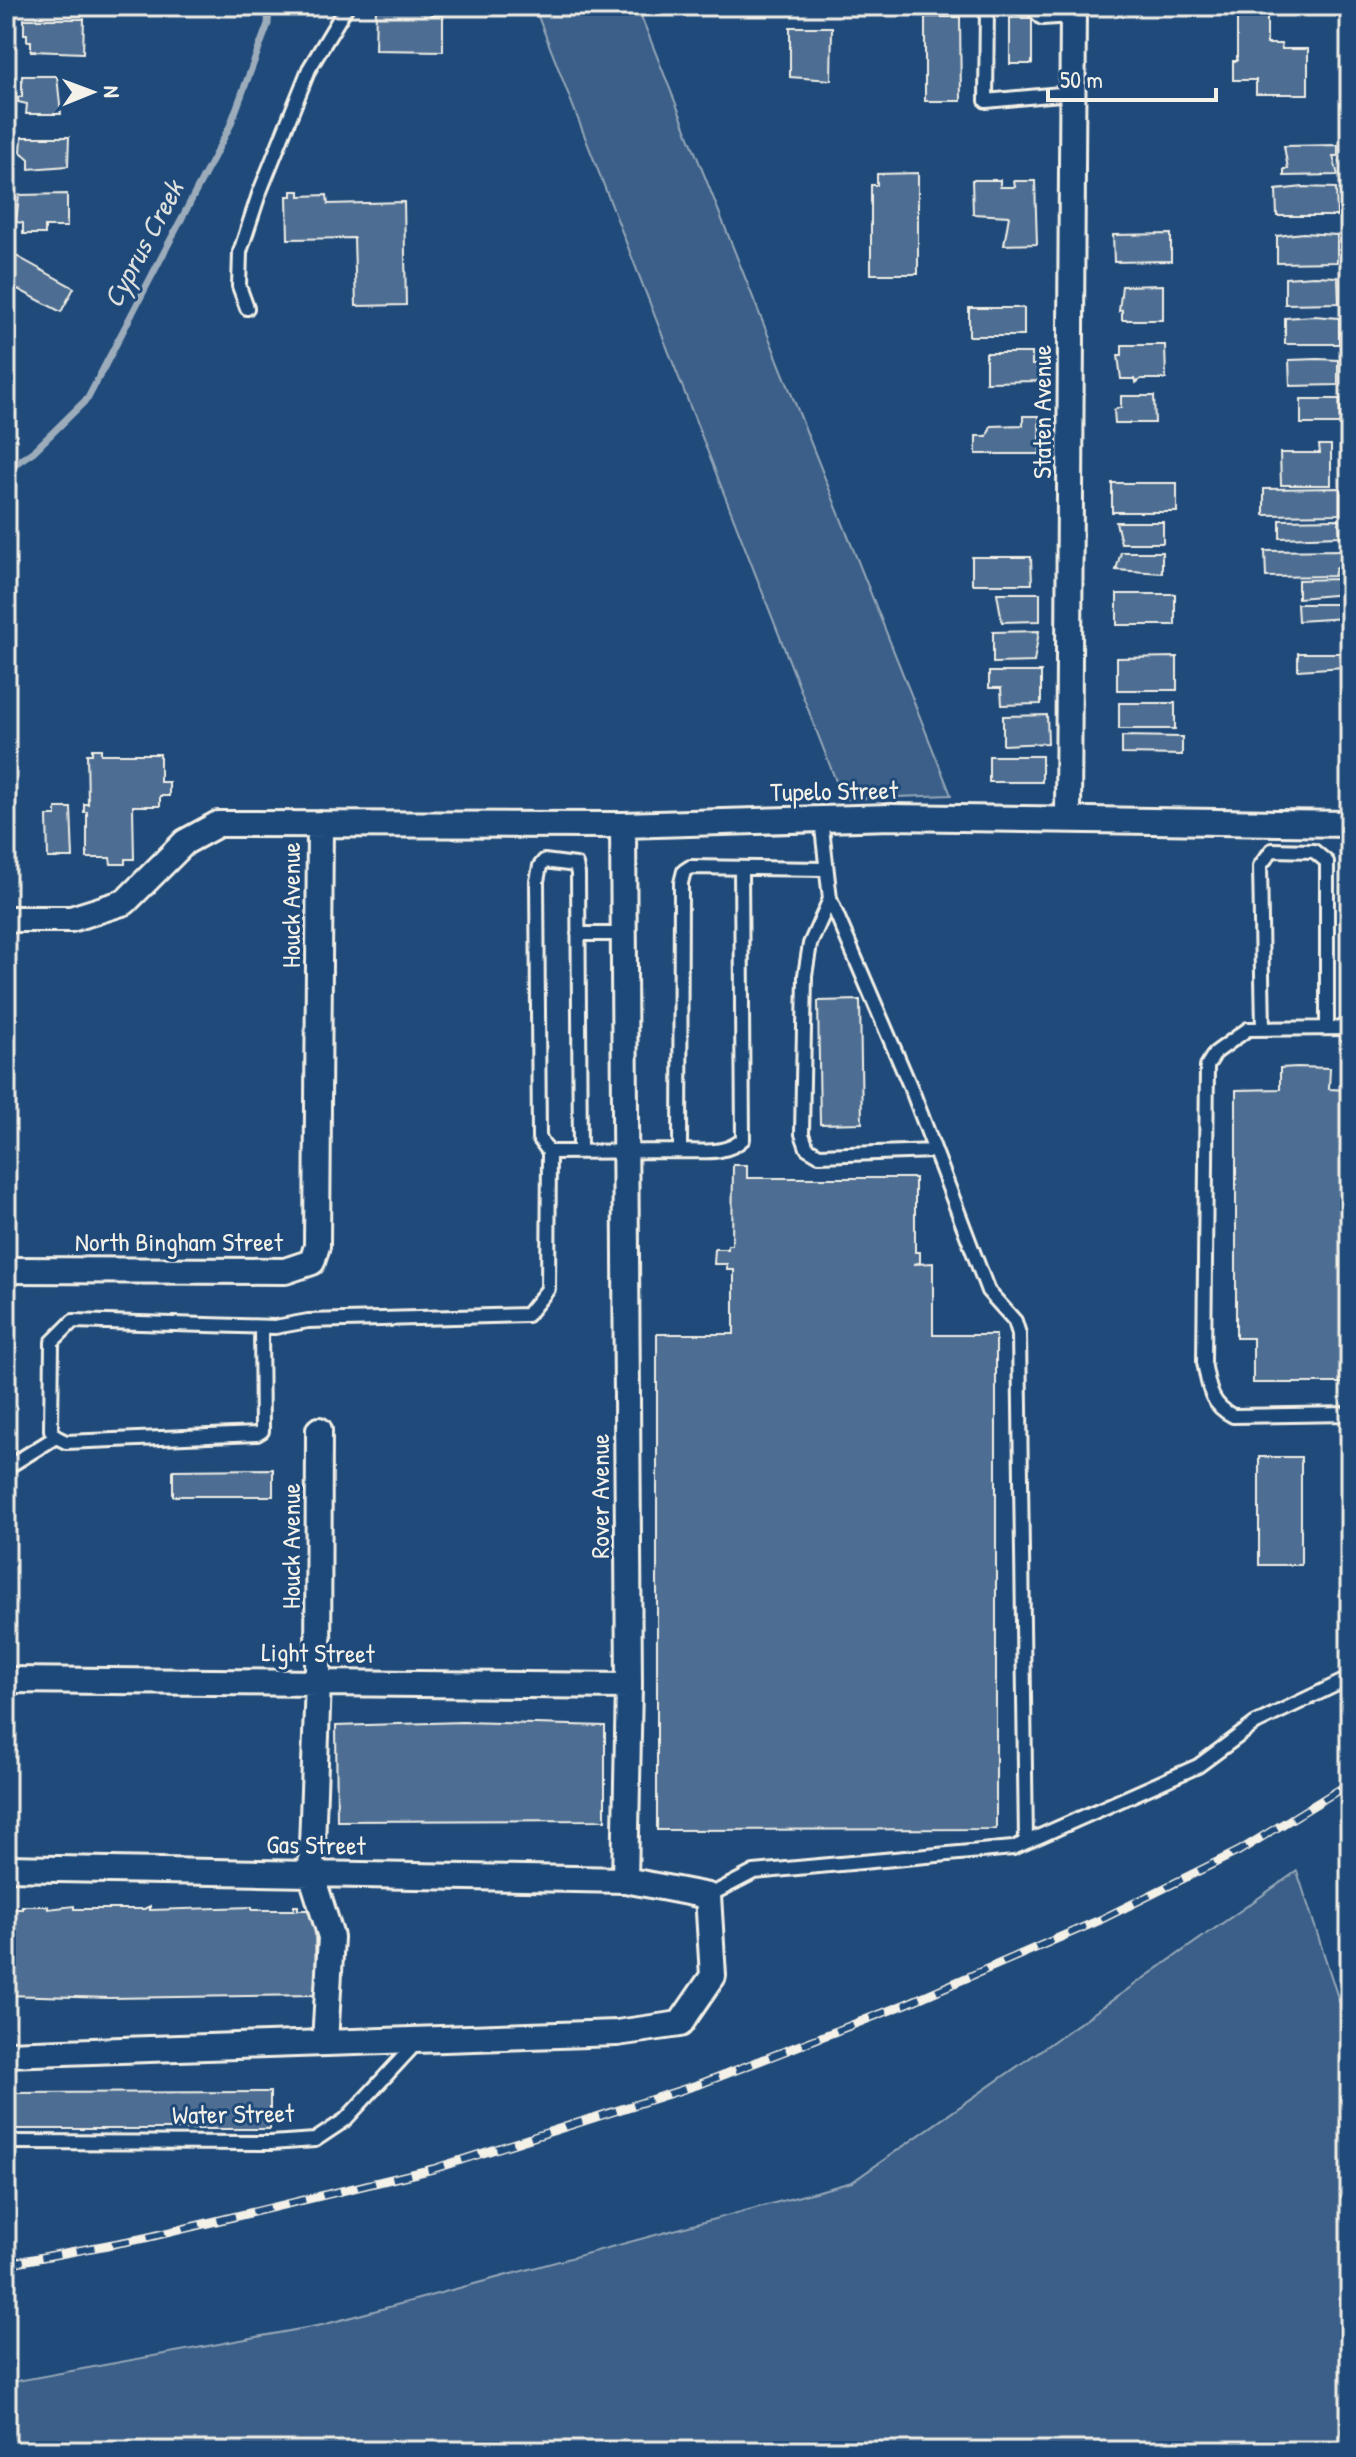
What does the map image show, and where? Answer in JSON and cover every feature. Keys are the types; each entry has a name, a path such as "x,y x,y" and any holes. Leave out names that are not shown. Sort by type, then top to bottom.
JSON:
{"street":[{"name":"Staten Avenue","path":"1068,819 1072,11"},
{"name":"Tupelo Street","path":"6,919 71,919 125,902 185,842 218,824 623,825 821,819 1068,819 1350,824"},
{"name":"Houck Avenue","path":"318,1225 320,824"},
{"name":"Rover Avenue","path":"623,825 629,1686 625,1880"},
{"name":"North Bingham Street","path":"6,1270 294,1270 306,1267 316,1254 318,1225"},
{"name":"Houck Avenue","path":"319,1430 318,1681 311,1873 331,1937 325,2043"},
{"name":"Light Street","path":"6,1680 629,1686"},
{"name":"Gas Street","path":"6,1868 625,1880"},
{"path":"6,2054 617,2033 680,2024 713,1976 708,1896 625,1880"}],"lane":[{"path":"247,308 239,286 240,252 254,209 309,69 347,6"},
{"path":"987,6 986,101 1071,93"},
{"path":"1030,6 1042,18 1072,11"},
{"path":"821,819 830,899 935,1151 988,1291 1015,1321 1019,1334 1026,1842"},
{"path":"1263,1029 1260,866 1272,850 1314,851 1327,862 1327,1028"},
{"path":"261,1327 262,1431 257,1434 66,1442 51,1430 52,1342 73,1321 261,1327 308,1321 527,1315 548,1289 549,1152 539,1138 537,881 544,861 576,865 580,1152"},
{"path":"680,1151 681,883 684,871 690,867 825,869"},
{"path":"549,1152 720,1151 735,1147 743,1139 741,868"},
{"path":"830,899 810,944 805,975 802,1134 807,1148 819,1155 935,1151"},
{"path":"578,934 624,934"},
{"path":"1350,1028 1263,1029 1238,1033 1215,1053 1207,1066 1204,1362 1212,1399 1219,1409 1233,1416 1350,1414"},
{"path":"6,1468 56,1437"},
{"path":"708,1896 754,1872 1013,1848 1198,1766 1256,1723 1350,1678"},
{"name":"Water Street","path":"6,2142 271,2143 315,2140 345,2120 420,2039"}],"shaded area":[{"path":"534,6 637,6 951,795 843,799"},
{"path":"1297,1871 1350,2035 1350,2405 1335,2451 6,2451 6,2383 322,2325 852,2182"}],"building":[{"path":"376,7 431,8 431,15 443,15 443,51 375,50"},
{"path":"1237,8 1267,8 1267,44 1281,44 1282,49 1308,49 1308,94 1256,94 1256,80 1233,80 1233,61 1237,61"},
{"path":"925,17 960,17 961,101 925,101"},
{"path":"1010,18 1032,18 1032,64 1010,64"},
{"path":"24,19 84,19 83,53 31,51 31,41 27,41 27,34 24,34"},
{"path":"790,27 832,27 831,80 790,77"},
{"path":"22,76 57,76 61,114 26,114 27,104 18,102 18,97 22,97"},
{"path":"22,137 69,137 68,166 29,169 29,159 21,152"},
{"path":"1338,145 1338,156 1333,156 1338,175 1284,176 1284,169 1288,169 1284,146"},
{"path":"918,173 918,274 871,274 871,185 877,185 877,174"},
{"path":"972,180 1000,180 1000,187 1015,187 1014,181 1035,181 1037,244 1004,245 1009,216 973,214"},
{"path":"1336,188 1337,216 1277,216 1276,190"},
{"path":"292,191 300,191 300,196 327,195 328,204 404,202 406,305 356,306 354,238 288,239 287,196 292,196"},
{"path":"67,194 67,227 45,227 45,234 23,234 23,223 16,222 19,195"},
{"path":"1303,233 1337,235 1337,262 1277,263 1277,236"},
{"path":"1171,234 1171,261 1114,262 1113,235"},
{"path":"9,252 74,288 61,312 6,283"},
{"path":"1338,277 1339,303 1285,304 1285,278"},
{"path":"1163,285 1163,320 1122,320 1122,310 1119,311 1122,286"},
{"path":"969,308 1024,308 1024,336 969,336"},
{"path":"1285,318 1339,318 1339,344 1285,344"},
{"path":"1122,345 1165,345 1166,379 1141,379 1136,383 1134,379 1121,379 1118,355 1122,355"},
{"path":"986,353 1032,353 1032,365 1039,365 1039,381 986,382"},
{"path":"1289,360 1338,360 1338,385 1290,386"},
{"path":"1121,396 1154,396 1155,423 1115,423 1114,410 1121,407"},
{"path":"1301,399 1340,399 1340,424 1301,424"},
{"path":"1023,416 1039,416 1040,454 976,454 976,436 987,436 991,426 1023,425"},
{"path":"1319,445 1331,445 1331,485 1281,485 1280,453 1320,453"},
{"path":"1112,483 1177,483 1177,512 1112,512"},
{"path":"1340,488 1340,514 1264,515 1264,489"},
{"path":"1339,519 1340,536 1280,538 1280,520"},
{"path":"1116,522 1163,522 1163,543 1121,543"},
{"path":"1342,550 1342,568 1336,568 1334,576 1266,577 1265,551"},
{"path":"1121,552 1162,552 1162,573 1116,570"},
{"path":"972,557 1031,557 1032,584 972,584"},
{"path":"1339,579 1345,582 1345,594 1298,598 1298,580"},
{"path":"997,593 1040,593 1040,621 1002,622"},
{"path":"1117,594 1175,594 1175,625 1117,625"},
{"path":"1297,604 1339,604 1344,606 1345,618 1298,621"},
{"path":"1039,631 1034,662 993,663 993,632"},
{"path":"1298,653 1339,653 1345,655 1345,667 1298,670"},
{"path":"1177,657 1177,690 1117,690 1117,658"},
{"path":"989,672 1041,672 1041,704 1002,705 1001,688 989,688"},
{"path":"1119,703 1175,703 1175,729 1119,729"},
{"path":"1047,715 1048,743 1003,745 1003,716"},
{"path":"1122,736 1182,737 1182,755 1122,754"},
{"path":"92,749 101,749 101,754 160,754 160,782 169,782 169,796 160,796 160,806 133,806 134,859 125,859 125,864 111,864 110,858 87,858 87,812 84,812 84,804 88,804 87,754 92,754"},
{"path":"989,756 1042,756 1042,782 989,782"},
{"path":"56,808 71,808 73,858 48,858 47,816 56,816"},
{"path":"860,1000 862,1123 820,1124 818,1001"},
{"path":"1280,1068 1330,1068 1329,1089 1350,1090 1350,1383 1253,1383 1253,1338 1236,1338 1236,1090 1280,1089"},
{"path":"733,1165 747,1165 747,1178 915,1178 915,1252 920,1252 920,1263 914,1264 933,1263 933,1335 996,1335 996,1829 657,1830 657,1334 734,1334 734,1270 727,1270 727,1264 714,1264 715,1249 728,1249 728,1245 732,1245"},
{"path":"1259,1457 1301,1457 1301,1565 1259,1565"},
{"path":"273,1469 273,1496 173,1496 173,1470"},
{"path":"462,1722 605,1726 605,1820 337,1821 336,1726"},
{"path":"22,1906 48,1906 48,1909 74,1906 74,1909 144,1909 150,1906 150,1910 252,1907 252,1910 294,1910 294,1906 298,1906 298,1910 315,1910 316,1995 109,1998 6,1995 6,1909 22,1909"},
{"path":"270,2092 270,2129 6,2129 6,2093"}],"waterway":[{"name":"Cyprus Creek","path":"6,470 34,451 88,398 230,126 268,24 269,6"}],"railway":[{"path":"6,2264 145,2238 433,2169 700,2084 906,2004 1100,1920 1239,1851 1350,1783"}]}
